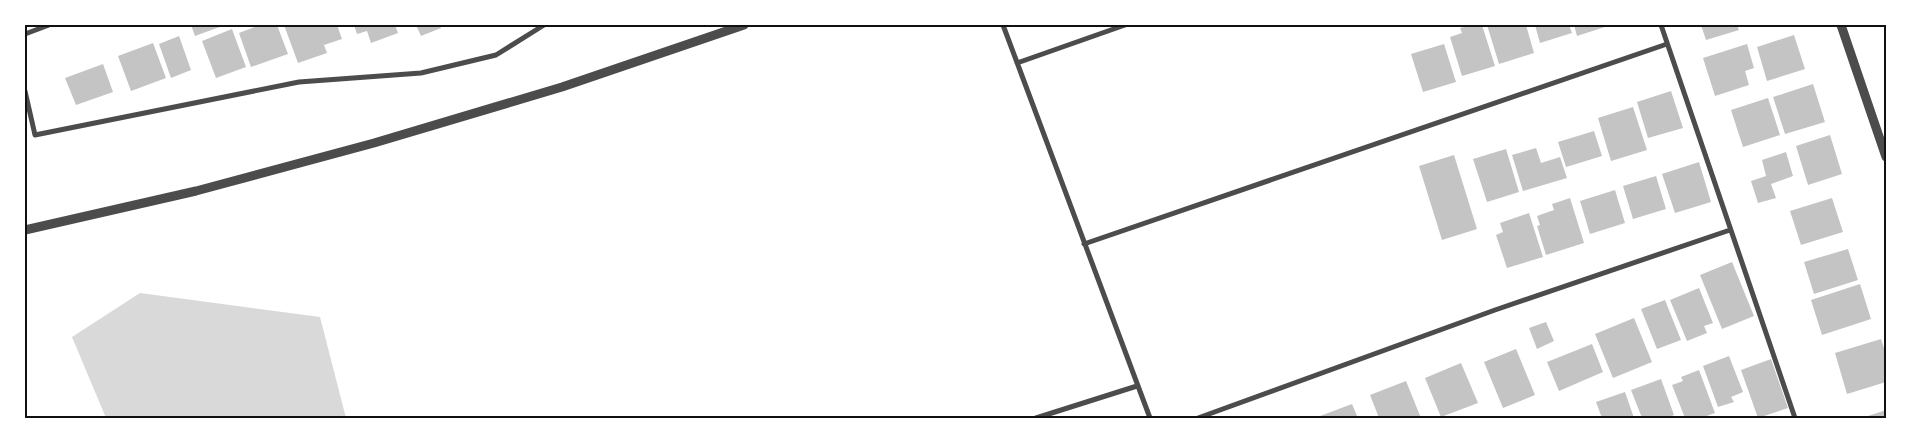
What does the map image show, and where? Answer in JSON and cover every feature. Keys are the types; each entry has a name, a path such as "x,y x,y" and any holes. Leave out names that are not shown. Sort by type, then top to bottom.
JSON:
{"street":[{"path":"25,34 49,25"},
{"path":"25,91 35,135 299,82 421,73 496,55 544,25"},
{"path":"25,230 196,191 374,143 562,87 744,25"},
{"path":"1003,25 1136,386 1150,418"},
{"path":"1017,63 1125,25"},
{"path":"1661,25 1795,418"},
{"path":"1842,25 1886,157"},
{"path":"1084,244 1667,44"},
{"path":"1198,418 1495,310 1730,230"},
{"path":"1036,418 1136,386"}],"shaded area":[{"path":"140,293 320,317 346,418 106,418 72,337"}],"building":[{"path":"191,25 225,25 195,36"},
{"path":"260,25 277,25 288,54 251,67 239,33"},
{"path":"284,25 337,25 342,39 324,45 327,53 298,63"},
{"path":"354,25 395,25 398,33 371,43 367,31 357,34"},
{"path":"416,25 440,25 441,28 421,36"},
{"path":"1482,25 1495,66 1462,76 1450,37 1462,33 1460,28"},
{"path":"1487,25 1526,25 1534,53 1499,64"},
{"path":"1535,25 1569,25 1572,33 1540,43"},
{"path":"1574,25 1611,25 1577,36"},
{"path":"1701,25 1737,25 1739,30 1706,40"},
{"path":"232,29 246,67 216,78 202,41"},
{"path":"1794,35 1805,69 1767,81 1757,47"},
{"path":"179,36 191,70 171,78 159,44"},
{"path":"153,43 166,78 131,91 118,56"},
{"path":"1444,44 1456,82 1423,92 1411,54"},
{"path":"1747,44 1754,68 1745,71 1749,85 1715,96 1703,58"},
{"path":"103,64 113,92 76,105 65,78"},
{"path":"1813,84 1825,122 1785,134 1773,97"},
{"path":"1671,91 1683,128 1648,138 1637,102"},
{"path":"1768,98 1780,135 1743,147 1731,110"},
{"path":"1633,107 1647,150 1611,161 1598,118"},
{"path":"1594,131 1602,156 1566,167 1558,142"},
{"path":"1830,135 1842,174 1808,185 1796,146"},
{"path":"1536,148 1541,163 1560,157 1567,178 1523,191 1512,155"},
{"path":"1506,149 1519,192 1487,202 1473,159"},
{"path":"1786,152 1793,176 1771,184 1776,198 1758,203 1751,181 1766,176 1762,160"},
{"path":"1454,155 1477,229 1442,240 1419,166"},
{"path":"1699,162 1711,202 1675,213 1662,174"},
{"path":"1656,176 1666,209 1633,219 1623,186"},
{"path":"1615,190 1625,223 1590,234 1580,201"},
{"path":"1570,198 1584,243 1546,255 1537,226 1540,225 1537,216 1554,210 1552,204"},
{"path":"1832,198 1843,232 1801,245 1790,211"},
{"path":"1529,213 1543,257 1507,268 1496,235 1503,232 1500,223"},
{"path":"1848,249 1858,280 1814,294 1804,262"},
{"path":"1732,262 1754,316 1722,329 1700,275"},
{"path":"1860,284 1871,319 1822,335 1811,300"},
{"path":"1699,288 1713,323 1704,326 1707,333 1687,341 1670,300"},
{"path":"1665,300 1681,340 1657,349 1641,309"},
{"path":"1634,318 1652,362 1613,378 1595,334"},
{"path":"1546,322 1554,341 1537,349 1529,328"},
{"path":"1881,339 1886,354 1886,382 1847,394 1835,353"},
{"path":"1592,344 1603,372 1559,391 1547,362"},
{"path":"1516,349 1535,395 1503,408 1484,362"},
{"path":"1729,356 1743,392 1731,397 1734,402 1718,407 1703,366"},
{"path":"1771,359 1788,408 1758,418 1741,370"},
{"path":"1461,363 1478,403 1441,417 1425,378"},
{"path":"1699,370 1715,413 1701,418 1685,418 1672,385 1683,381 1681,377"},
{"path":"1661,379 1674,415 1667,418 1642,418 1631,390"},
{"path":"1406,381 1421,418 1379,418 1370,395"},
{"path":"1625,392 1634,418 1602,418 1596,402"},
{"path":"1352,404 1358,418 1321,418 1320,416"},
{"path":"1886,410 1886,418 1862,418"}]}
